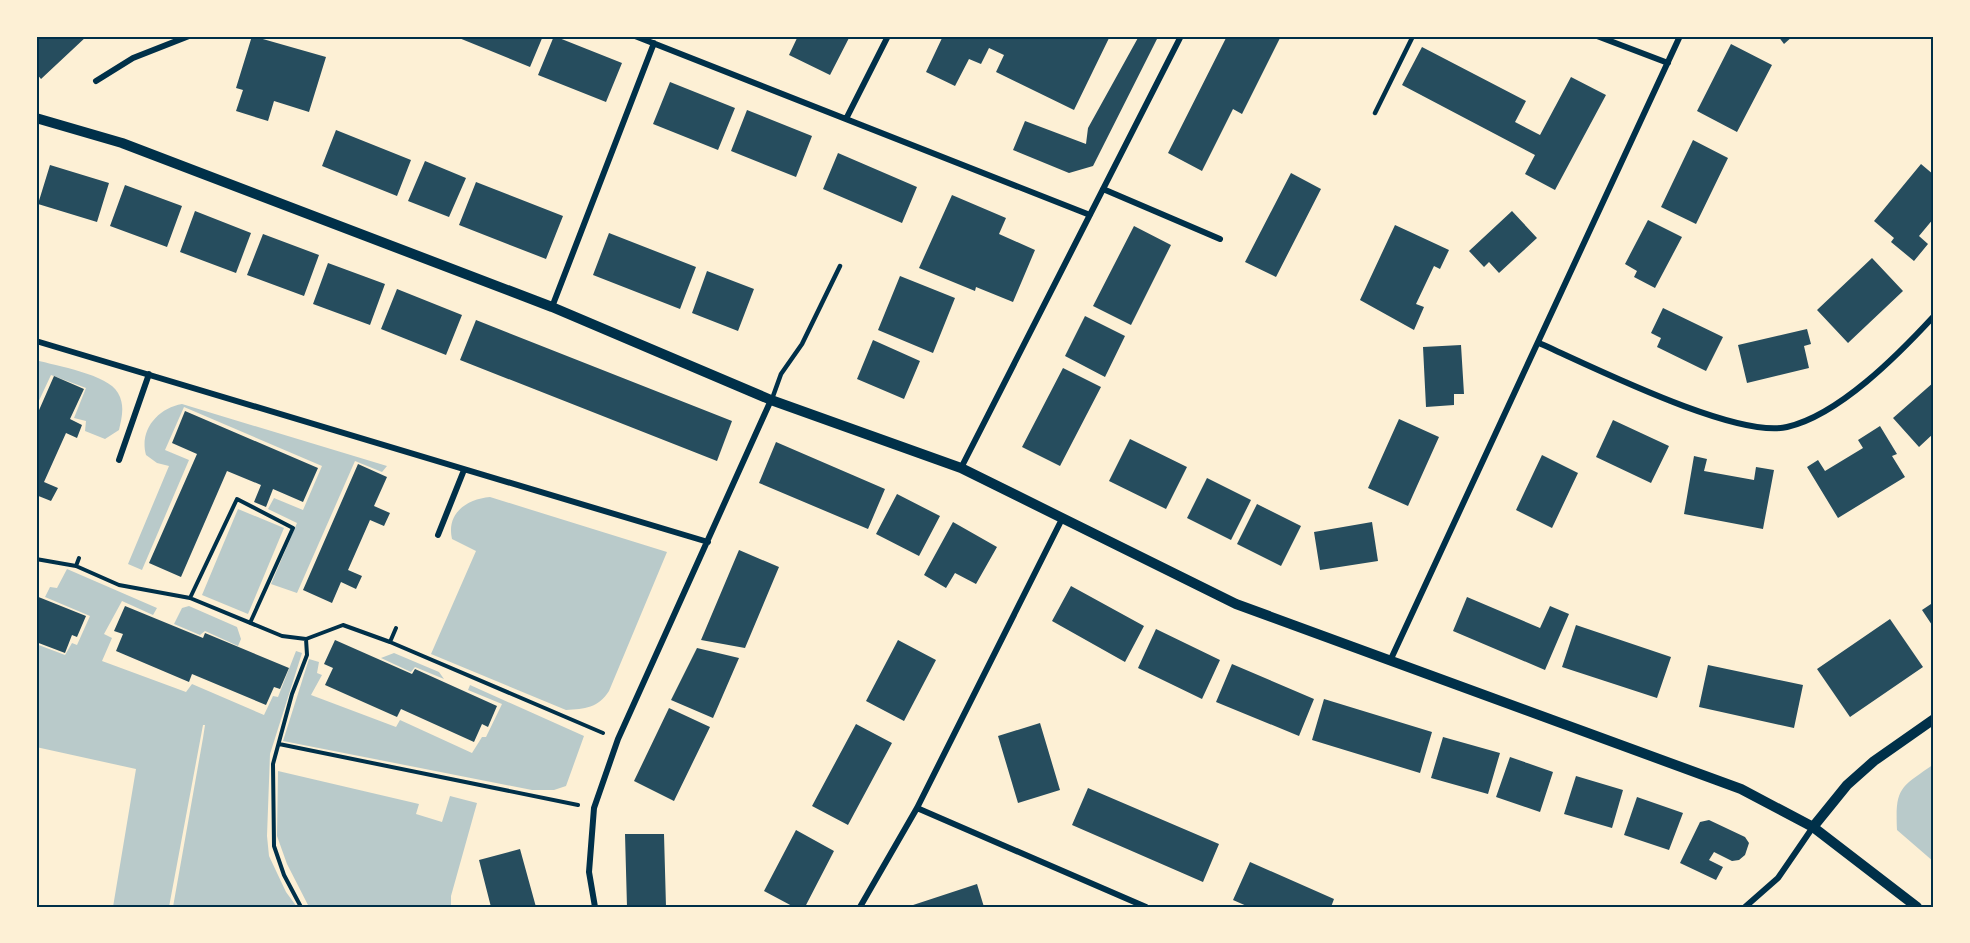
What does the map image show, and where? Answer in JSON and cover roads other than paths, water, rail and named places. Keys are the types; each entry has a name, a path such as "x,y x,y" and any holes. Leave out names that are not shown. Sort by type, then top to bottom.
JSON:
{"street":[{"path":"96,81 133,58 189,36"},
{"path":"635,36 1090,215"},
{"path":"846,119 888,36"},
{"path":"961,468 1181,36"},
{"path":"1597,36 1668,63"},
{"path":"1390,662 1680,36"},
{"path":"552,307 654,43"},
{"path":"36,118 122,143 552,307 771,400 961,468 1236,604 1741,789 1813,827 1917,907"},
{"path":"1102,189 1220,239"},
{"path":"1539,344 1723,420 1762,428 1785,428 1814,418 1872,377 1934,316"},
{"path":"36,341 708,542"},
{"path":"119,460 149,374"},
{"path":"595,907 589,872 594,808 618,739 771,400"},
{"path":"438,535 464,470"},
{"path":"860,907 917,808 1062,519"},
{"path":"1745,907 1778,878 1813,827 1847,785 1874,761 1934,719"},
{"path":"917,808 1146,907"}],"lane":[{"path":"1375,113 1413,36"},
{"path":"771,400 781,374 802,344 840,266"}]}
